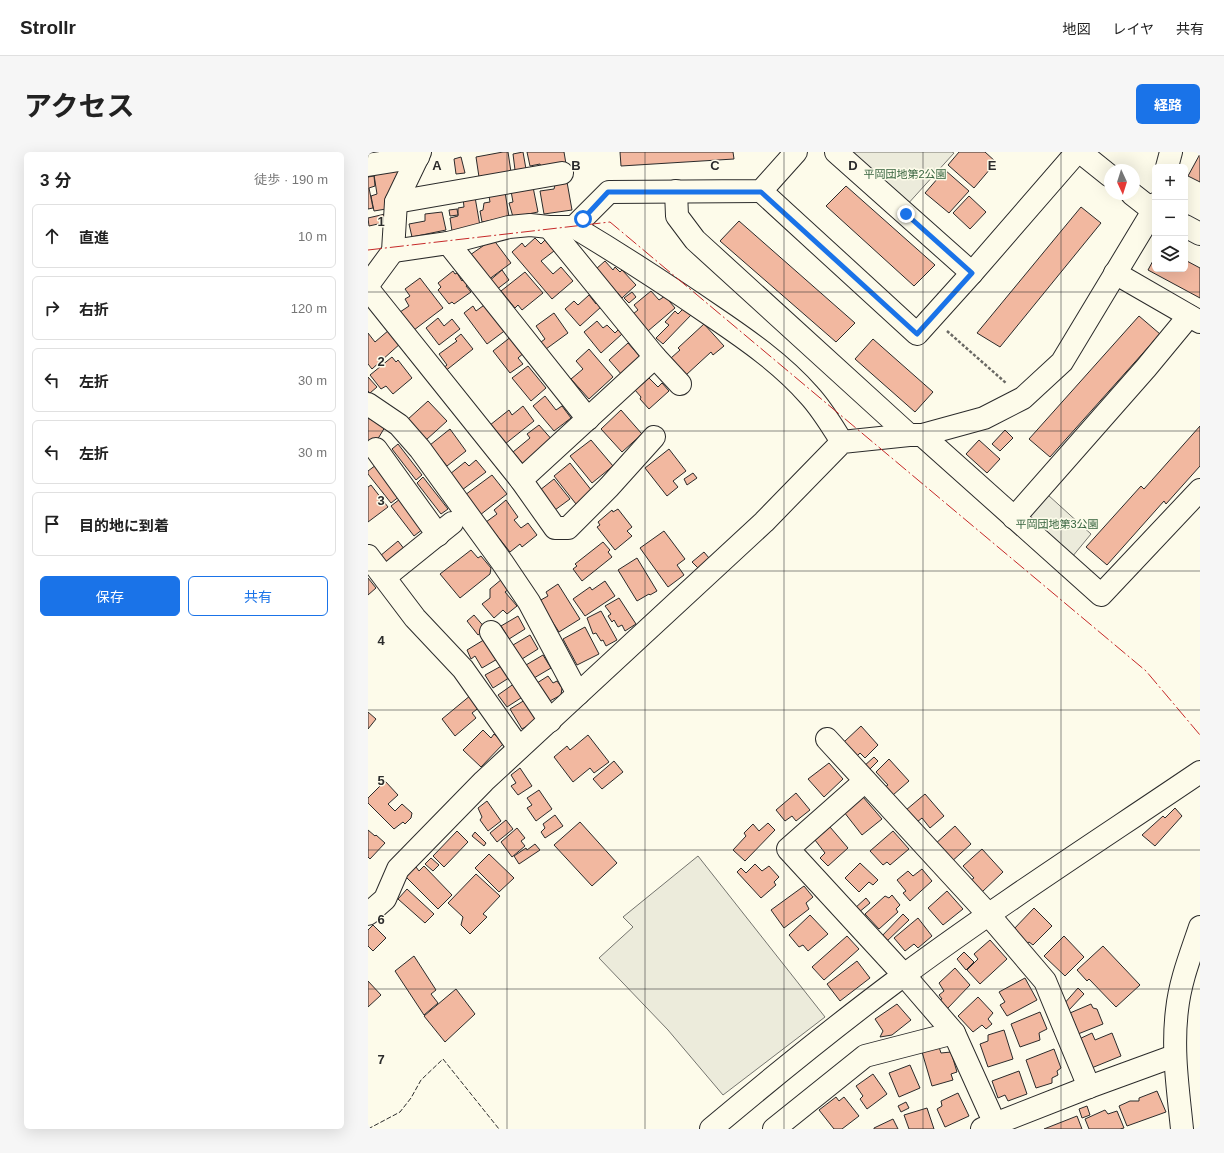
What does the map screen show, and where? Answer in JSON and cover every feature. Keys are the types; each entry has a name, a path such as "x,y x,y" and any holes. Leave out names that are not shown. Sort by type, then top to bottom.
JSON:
{"street":[{"path":"761,192 796,152"},
{"path":"836,152 972,273"},
{"path":"574,227 608,192 761,192 917,334 1077,152"},
{"path":"1080,152 1104,171"},
{"path":"1167,164 1171,152"},
{"path":"368,165 419,155"},
{"path":"368,285 393,251 396,202 419,155"},
{"path":"396,202 562,173"},
{"path":"676,191 677,216 694,240 915,435 1014,518 1102,595 1200,490"},
{"path":"1140,199 1152,208"},
{"path":"368,914 385,899 398,869 484,781 764,522 842,442 915,435 984,418 1023,398 1062,362 1152,212"},
{"path":"393,251 448,243 509,227 530,225 574,227 650,274 744,337 791,376 810,395 842,442"},
{"path":"549,227 655,357 680,384"},
{"path":"1188,228 1200,234"},
{"path":"448,243 588,419"},
{"path":"1014,518 1136,379 1195,319 1115,273"},
{"path":"368,289 521,480 555,528 568,528 609,487 654,437"},
{"path":"521,480 655,357"},
{"path":"368,404 399,425 420,449 502,562 529,602 578,694"},
{"path":"376,449 445,529 385,577"},
{"path":"368,556 415,618 463,669 519,748"},
{"path":"491,632 550,720"},
{"path":"827,739 988,914 1045,980 1088,1087"},
{"path":"711,1129 782,1069 904,975 988,914 1200,772"},
{"path":"865,781 788,849 904,975 954,1033 989,1126 1088,1087 1174,1056"},
{"path":"1182,1129 1174,1056 1177,1009 1185,973 1200,927"},
{"path":"774,1129 864,1056 954,1033"}],"path":[{"path":"932,317 1023,398"}],"green space":[{"name":"平岡団地第2公園","path":"846,152 952,152 954,153 906,206"},
{"name":"平岡団地第3公園","path":"1048,495 1091,534 1072,557 1028,515"},
{"path":"698,856 825,1017 723,1095 668,1030 599,958 633,927 623,917"}],"building":[{"path":"508,152 511,172 479,177 476,157"},
{"path":"523,152 526,169 515,170 513,154"},
{"path":"527,152 564,152 566,164 542,169 540,164 530,166"},
{"path":"620,152 733,152 734,159 621,166"},
{"path":"959,152 985,152 996,162 974,188 948,165"},
{"path":"1200,154 1200,182 1188,176"},
{"path":"461,157 465,173 456,174 454,159"},
{"path":"945,170 969,191 949,213 925,193"},
{"path":"397,171 398,173 386,209 374,211 371,196 377,194 374,175"},
{"path":"374,176 375,186 369,188 373,208 368,209 368,177"},
{"path":"567,182 572,210 544,214 540,191 554,189 555,185"},
{"path":"846,186 935,265 914,286 826,206"},
{"path":"533,187 538,212 513,217 509,203 513,202 511,191"},
{"path":"505,192 509,217 482,222 480,211 483,210 484,203 490,202 489,196"},
{"path":"969,196 986,212 970,229 953,213"},
{"path":"475,197 480,226 452,231 450,218 458,216 458,208 464,207 463,198"},
{"path":"1081,207 1101,223 1000,347 977,333"},
{"path":"457,209 458,215 450,216 449,210"},
{"path":"442,212 446,230 412,237 409,224 425,221 425,214"},
{"path":"385,214 387,222 369,226 368,218"},
{"path":"739,221 855,323 836,342 720,241"},
{"path":"535,238 541,244 545,240 554,251 541,261 553,274 561,267 573,281 552,299 512,252 522,243 525,247"},
{"path":"493,239 511,263 488,280 470,255"},
{"path":"605,261 613,270 615,267 620,272 622,270 636,285 622,298 596,269"},
{"path":"1188,262 1200,268 1200,298 1148,270 1152,263 1152,272 1188,272"},
{"path":"502,270 509,280 496,290 488,282"},
{"path":"453,271 455,274 457,273 462,281 465,278 469,284 466,286 471,292 454,304 452,302 449,304 438,290 441,287 438,283"},
{"path":"525,272 543,293 522,310 518,305 515,308 501,291"},
{"path":"420,278 443,308 414,330 400,312 409,306 405,299 410,296 405,289"},
{"path":"651,291 659,300 665,296 675,308 648,331 633,314 638,310 634,305"},
{"path":"632,292 636,297 629,303 624,298"},
{"path":"589,295 596,304 597,303 601,307 580,326 565,309 574,301 578,305"},
{"path":"487,303 507,329 487,344 464,313 473,306 476,311"},
{"path":"685,307 692,314 663,344 656,338 669,325 665,322 675,311 678,314"},
{"path":"554,313 568,333 546,349 541,342 545,339 536,326"},
{"path":"1139,316 1160,334 1050,457 1029,439"},
{"path":"438,318 444,326 452,319 460,329 439,345 426,328"},
{"path":"597,321 603,328 607,325 615,333 618,330 622,334 601,353 584,332"},
{"path":"704,324 724,346 713,355 711,352 686,375 671,358 680,350 678,348"},
{"path":"389,330 401,343 372,369 368,364 368,333 375,342"},
{"path":"461,334 473,349 444,372 442,369 447,365 439,354 457,341 455,339"},
{"path":"512,336 525,352 518,358 523,364 510,373 493,351"},
{"path":"873,339 933,392 915,412 855,359"},
{"path":"628,343 641,358 622,375 609,360"},
{"path":"589,349 613,377 589,399 571,379 583,369 576,361"},
{"path":"392,357 396,362 398,360 412,378 393,394 386,386 381,389 370,375"},
{"path":"528,366 546,388 531,401 512,378"},
{"path":"368,377 377,387 370,393 368,391"},
{"path":"649,378 658,387 662,383 669,391 649,409 640,399 641,397 635,390"},
{"path":"545,396 556,410 562,406 571,418 554,431 533,406"},
{"path":"428,401 447,421 426,440 407,420"},
{"path":"523,406 534,421 505,444 490,425 509,410 512,415"},
{"path":"621,410 642,434 622,452 601,429"},
{"path":"368,418 385,427 379,437 368,447"},
{"path":"539,425 554,442 525,466 513,452 530,438 527,434"},
{"path":"1200,426 1200,466 1166,504 1164,501 1107,565 1086,547 1141,486 1144,489"},
{"path":"450,429 466,451 447,466 430,445"},
{"path":"1005,430 1013,438 1000,451 992,444"},
{"path":"591,440 613,466 592,483 570,456"},
{"path":"979,440 1000,459 987,473 966,454"},
{"path":"398,444 422,475 416,480 392,449"},
{"path":"669,449 686,471 673,481 678,487 667,496 645,468"},
{"path":"476,460 486,472 462,490 450,474 465,462 469,466"},
{"path":"570,463 592,491 576,504 554,476"},
{"path":"376,465 400,496 391,503 368,474 368,471"},
{"path":"693,473 697,478 687,485 684,479"},
{"path":"492,475 507,494 480,515 465,495"},
{"path":"423,477 448,509 441,514 417,483"},
{"path":"554,479 570,499 555,510 540,490"},
{"path":"371,485 388,507 368,522 368,487"},
{"path":"400,499 423,529 414,536 391,506"},
{"path":"506,500 518,517 514,520 521,528 528,523 537,535 522,547 520,544 510,552 486,522 497,514 494,510"},
{"path":"618,509 632,527 627,531 632,536 615,550 597,527 600,525 598,522 612,510 613,512"},
{"path":"664,531 685,559 677,565 684,575 668,587 640,548"},
{"path":"398,541 405,550 387,564 380,556"},
{"path":"603,542 610,550 608,552 612,557 582,581 573,569 577,566 575,564"},
{"path":"471,550 478,558 481,556 491,568 490,574 460,598 440,574"},
{"path":"704,552 709,558 698,568 692,562"},
{"path":"637,558 657,591 637,601 618,570"},
{"path":"368,578 376,588 368,595"},
{"path":"502,579 510,588 505,592 517,606 507,614 503,610 494,618 482,604 490,598 490,589"},
{"path":"605,581 615,596 585,616 573,599 590,587 592,590"},
{"path":"558,584 580,619 559,632 539,601 548,596 546,592"},
{"path":"619,598 636,624 625,631 622,625 618,627 614,620 612,622 608,616 611,614 605,606"},
{"path":"601,611 617,640 606,646 603,640 601,641 596,633 593,634 587,618"},
{"path":"474,615 486,629 478,635 467,621"},
{"path":"518,616 525,629 509,639 501,626"},
{"path":"585,627 599,654 577,665 563,639"},
{"path":"530,635 538,649 522,659 513,645"},
{"path":"487,638 499,658 482,668 475,656 471,659 467,650"},
{"path":"543,655 551,668 534,678 526,665"},
{"path":"505,664 512,676 493,688 485,675"},
{"path":"548,676 553,683 557,681 562,688 561,695 548,702 537,683"},
{"path":"515,683 524,696 507,707 498,695"},
{"path":"471,695 481,706 472,713 476,718 455,736 442,719"},
{"path":"525,700 537,720 522,729 510,709"},
{"path":"368,712 376,719 368,729"},
{"path":"861,726 878,745 865,758 860,753 857,756 844,742"},
{"path":"483,730 491,738 494,734 504,743 481,767 463,750"},
{"path":"588,735 609,762 594,773 590,768 573,782 554,757 567,746 570,750"},
{"path":"874,757 878,761 867,772 863,767"},
{"path":"889,759 909,781 893,795 885,787 888,785 876,772"},
{"path":"614,761 623,772 602,789 593,779"},
{"path":"829,763 843,779 824,797 808,779"},
{"path":"520,768 532,786 518,795 511,786 516,783 511,775"},
{"path":"385,781 398,795 388,804 395,811 402,804 412,813 411,818 405,824 403,822 394,829 368,803 368,798"},
{"path":"539,790 552,809 536,821 527,808 532,805 527,798"},
{"path":"796,793 810,810 796,821 792,816 785,821 776,810"},
{"path":"925,794 944,816 930,828 922,818 917,822 906,810"},
{"path":"863,797 882,819 862,835 844,812"},
{"path":"487,801 501,821 488,831 480,820 482,817 478,808"},
{"path":"1175,808 1182,816 1155,846 1142,835 1163,816 1165,818"},
{"path":"555,815 563,826 545,838 541,832 545,828 543,824"},
{"path":"506,820 513,829 497,842 490,833"},
{"path":"580,822 617,863 592,886 554,845"},
{"path":"768,823 775,830 745,861 733,850 746,836 744,833 753,824 759,831"},
{"path":"955,826 971,844 950,863 934,845"},
{"path":"830,827 848,848 828,866 820,858 825,853 815,840"},
{"path":"517,828 525,838 521,841 525,846 512,857 501,842"},
{"path":"368,830 385,843 370,859 368,857"},
{"path":"457,831 468,842 444,867 433,856"},
{"path":"893,831 909,849 890,865 887,862 883,865 870,851"},
{"path":"475,832 486,843 484,846 472,836"},
{"path":"535,844 540,850 519,864 514,856 526,848 527,850"},
{"path":"982,849 1003,872 982,892 971,880 974,878 963,866"},
{"path":"489,854 514,878 499,892 475,868"},
{"path":"431,858 439,865 433,871 425,864"},
{"path":"860,863 878,880 873,885 869,882 859,892 845,878"},
{"path":"755,864 762,871 769,866 779,877 774,882 776,885 761,898 737,872 741,868 746,873"},
{"path":"424,866 452,895 438,909 406,877 416,867 419,871"},
{"path":"922,869 932,881 910,901 903,893 906,891 897,880 908,871 913,876"},
{"path":"476,874 500,896 483,914 487,917 470,934 461,925 463,917 448,903"},
{"path":"804,886 813,897 806,903 809,909 784,928 771,910"},
{"path":"407,889 434,914 425,923 398,899"},
{"path":"947,891 963,909 943,925 928,908"},
{"path":"892,895 900,905 896,909 898,912 879,929 865,914 885,896 889,898"},
{"path":"866,898 870,903 858,913 854,909"},
{"path":"1034,908 1052,926 1033,945 1029,942 1026,944 1013,930"},
{"path":"903,914 909,920 885,943 880,938"},
{"path":"810,915 828,934 808,951 803,945 799,947 789,935"},
{"path":"918,918 932,936 918,948 914,944 905,951 894,938"},
{"path":"373,925 386,938 373,951 368,946 368,930"},
{"path":"847,936 859,949 824,980 812,967"},
{"path":"1064,936 1084,957 1065,976 1044,956"},
{"path":"990,940 1007,959 980,984 967,970 978,959 974,954"},
{"path":"1103,946 1140,985 1116,1007 1089,979 1087,981 1077,970"},
{"path":"964,952 974,962 966,970 957,959"},
{"path":"414,956 436,990 431,994 438,1003 424,1015 395,971"},
{"path":"857,961 870,978 840,1001 827,984"},
{"path":"955,968 970,985 947,1009 939,1000 942,999 939,995 944,991 939,983"},
{"path":"1025,978 1037,1000 1007,1016 1000,1005 1005,1002 999,992"},
{"path":"368,981 381,995 368,1007"},
{"path":"1078,988 1084,994 1069,1010 1063,1005"},
{"path":"456,989 475,1014 445,1042 424,1016"},
{"path":"978,997 993,1013 988,1019 992,1024 986,1029 982,1025 973,1032 958,1016"},
{"path":"897,1004 911,1020 892,1035 880,1037 883,1031 875,1019"},
{"path":"1091,1004 1093,1008 1097,1009 1103,1024 1078,1034 1070,1013"},
{"path":"1040,1012 1047,1029 1039,1033 1040,1040 1020,1047 1011,1024"},
{"path":"1004,1030 1013,1059 988,1067 980,1044 988,1041 988,1035"},
{"path":"1092,1033 1095,1040 1112,1033 1121,1056 1089,1069 1077,1040"},
{"path":"939,1047 941,1053 951,1052 957,1072 951,1074 953,1080 932,1086 922,1052"},
{"path":"1054,1049 1061,1068 1057,1071 1058,1075 1052,1078 1052,1083 1036,1088 1026,1060"},
{"path":"910,1065 920,1088 899,1097 889,1073"},
{"path":"1019,1071 1027,1094 1008,1101 1005,1095 998,1098 992,1081"},
{"path":"873,1074 887,1094 867,1109 860,1099 863,1096 856,1086"},
{"path":"1157,1091 1166,1112 1127,1126 1119,1106 1130,1101 1139,1101 1139,1098"},
{"path":"958,1093 969,1116 945,1127 937,1109 942,1106 941,1101"},
{"path":"836,1097 839,1101 844,1097 859,1116 842,1129 834,1129 819,1110"},
{"path":"906,1102 909,1108 901,1112 898,1106"},
{"path":"1087,1106 1090,1115 1082,1118 1079,1109"},
{"path":"927,1108 934,1129 909,1129 904,1115"},
{"path":"1105,1110 1108,1114 1117,1111 1124,1128 1089,1129 1085,1119"},
{"path":"1077,1116 1082,1129 1044,1129"},
{"path":"893,1119 898,1129 874,1129 874,1128"}],"fence":[{"path":"368,1129 400,1112 411,1098 421,1080 443,1059 499,1129"}],"power":[{"path":"368,250 610,222 1146,671 1200,735"}],"route":[{"path":"583,219 608,192 761,192 917,334 972,273 906,214"}]}
